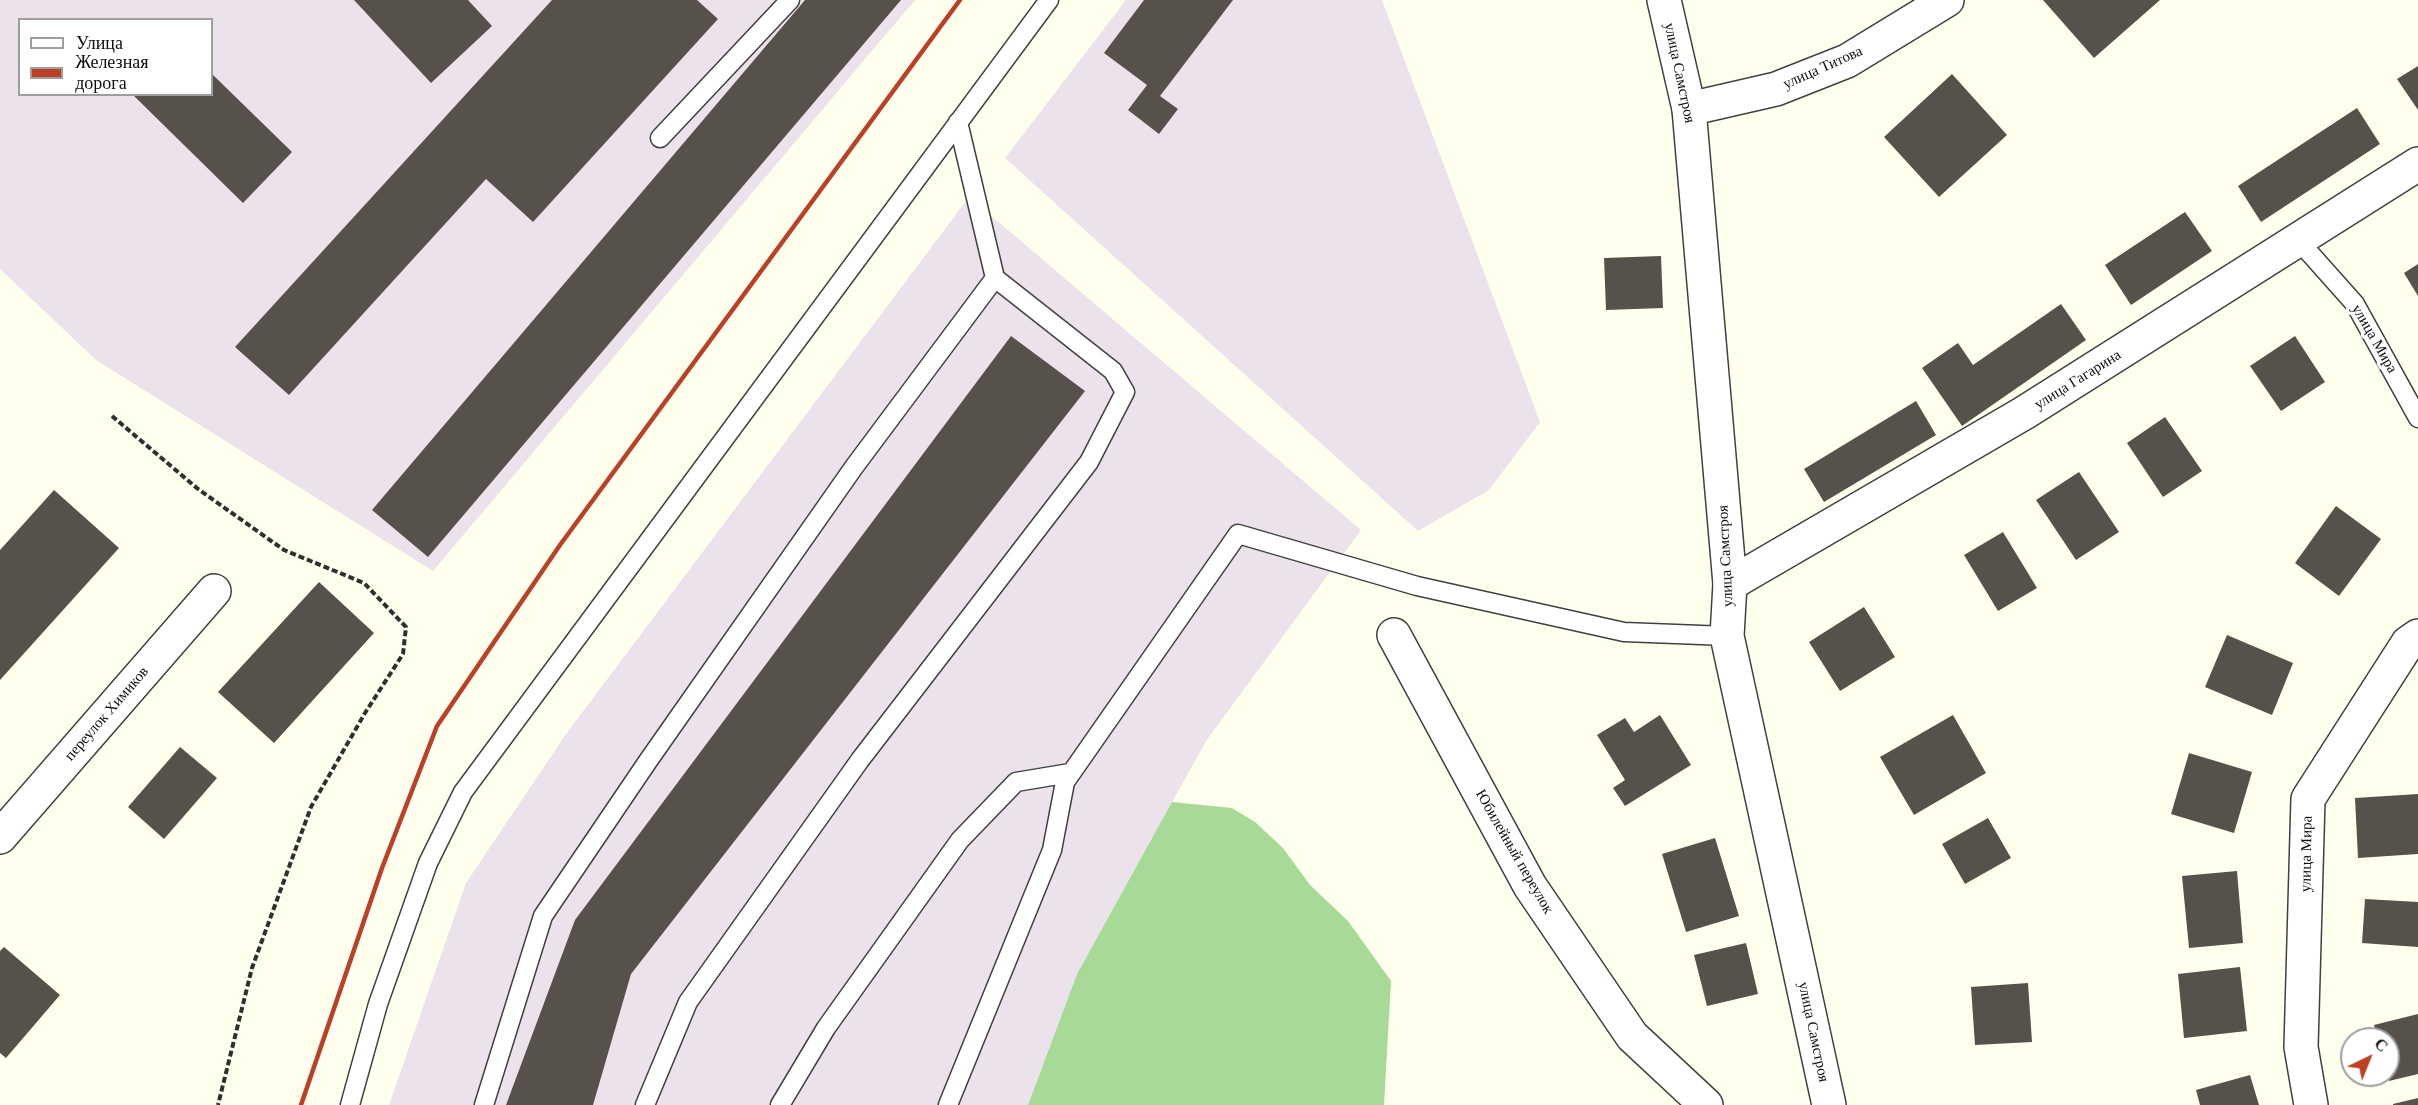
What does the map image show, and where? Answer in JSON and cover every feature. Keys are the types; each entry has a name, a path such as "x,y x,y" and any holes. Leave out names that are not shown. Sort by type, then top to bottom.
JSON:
{"street":[{"name":"улица Самстроя","path":"1664,0 1689,109 1730,584 1727,636 1829,1105"},
{"name":"улица Титова","path":"1689,109 1776,89 1847,60 1947,0"},
{"name":"улица Гагарина","path":"1730,584 2024,413 2418,164"},
{"name":"переулок Химиков","path":"0,837 214,591"},
{"name":"Юбилейный переулок","path":"1394,635 1530,886 1632,1036 1706,1105"},
{"name":"улица Мира","path":"2311,1105 2301,1047 2308,798 2408,643 2418,636"}],"lane":[{"path":"660,138 790,0"},
{"path":"350,1105 378,1004 428,863 463,792 1049,0"},
{"path":"645,1105 688,1002 860,760 1089,462 1125,392 1113,371 995,278 957,122"},
{"name":"улица Мира","path":"2298,240 2355,304 2418,418"},
{"path":"484,1105 543,916 648,761 854,467 995,278"},
{"path":"948,1105 1052,850 1065,782 1238,534 1417,586 1624,632 1727,636"},
{"path":"780,1105 826,1028 960,840 1016,782 1070,773"}],"path":[{"path":"112,416 198,489 284,550 364,583 406,627 403,654 365,713 311,807 252,968 218,1105"}],"shaded area":[{"path":"0,0 915,0 433,571 96,360 0,269"},
{"path":"1126,0 1382,0 1540,422 1489,490 1418,531 1005,158"},
{"path":"969,197 1361,530 1206,741 1077,974 1028,1105 389,1105 466,883 566,734"}],"green space":[{"path":"1172,802 1232,808 1255,822 1283,848 1310,885 1348,921 1391,981 1384,1105 1028,1105 1077,974"}],"building":[{"path":"354,0 468,0 492,26 431,83"},
{"path":"552,0 697,0 718,19 533,222 486,179 289,395 235,347"},
{"path":"805,0 901,0 428,557 372,510"},
{"path":"1144,0 1233,0 1160,96 1178,109 1159,134 1128,110 1147,85 1104,53"},
{"path":"2043,0 2160,0 2094,58"},
{"path":"2418,66 2418,110 2397,79"},
{"path":"1952,74 2007,135 1939,197 1884,137"},
{"path":"213,75 292,152 243,203 134,96 213,96"},
{"path":"2357,108 2380,144 2261,222 2238,186"},
{"path":"2185,212 2212,251 2131,305 2105,265"},
{"path":"1661,256 1663,308 1606,310 1604,258"},
{"path":"2418,264 2418,296 2404,273"},
{"path":"2061,304 2086,340 1962,426 1922,368 1958,343 1973,365"},
{"path":"1011,336 1085,391 631,974 593,1105 506,1105 575,920"},
{"path":"2295,336 2325,382 2281,411 2250,366"},
{"path":"1916,401 1936,435 1824,502 1804,469"},
{"path":"2165,417 2202,471 2163,497 2127,443"},
{"path":"2079,472 2119,532 2076,560 2036,500"},
{"path":"54,490 119,548 0,680 0,550"},
{"path":"2336,506 2381,539 2339,596 2295,563"},
{"path":"2003,532 2037,588 1998,611 1964,555"},
{"path":"319,582 374,633 274,743 218,692"},
{"path":"1864,607 1895,657 1840,691 1809,642"},
{"path":"2227,635 2293,663 2272,715 2205,687"},
{"path":"1660,715 1691,765 1625,806 1613,788 1625,780 1597,735 1625,718 1634,732"},
{"path":"1953,715 1986,773 1914,815 1880,757"},
{"path":"180,747 217,778 164,839 128,807"},
{"path":"2189,753 2252,772 2234,833 2171,814"},
{"path":"2418,794 2418,854 2358,858 2355,798"},
{"path":"1988,818 2011,858 1965,884 1942,844"},
{"path":"1715,838 1739,916 1686,932 1662,854"},
{"path":"2237,871 2243,943 2189,948 2182,876"},
{"path":"2365,899 2418,902 2418,947 2362,943"},
{"path":"1746,943 1758,994 1707,1006 1694,955"},
{"path":"4,947 60,995 6,1058 0,1053 0,951"},
{"path":"2240,967 2247,1031 2184,1038 2178,974"},
{"path":"2028,983 2032,1042 1975,1045 1971,987"},
{"path":"2418,1014 2418,1074 2400,1078 2400,1027 2375,1027 2374,1025"},
{"path":"2250,1075 2259,1105 2200,1105 2196,1090"},
{"path":"2418,1098 2418,1105 2393,1105 2393,1104"}],"railway":[{"path":"301,1105 382,868 437,726 560,545 960,0"}]}
